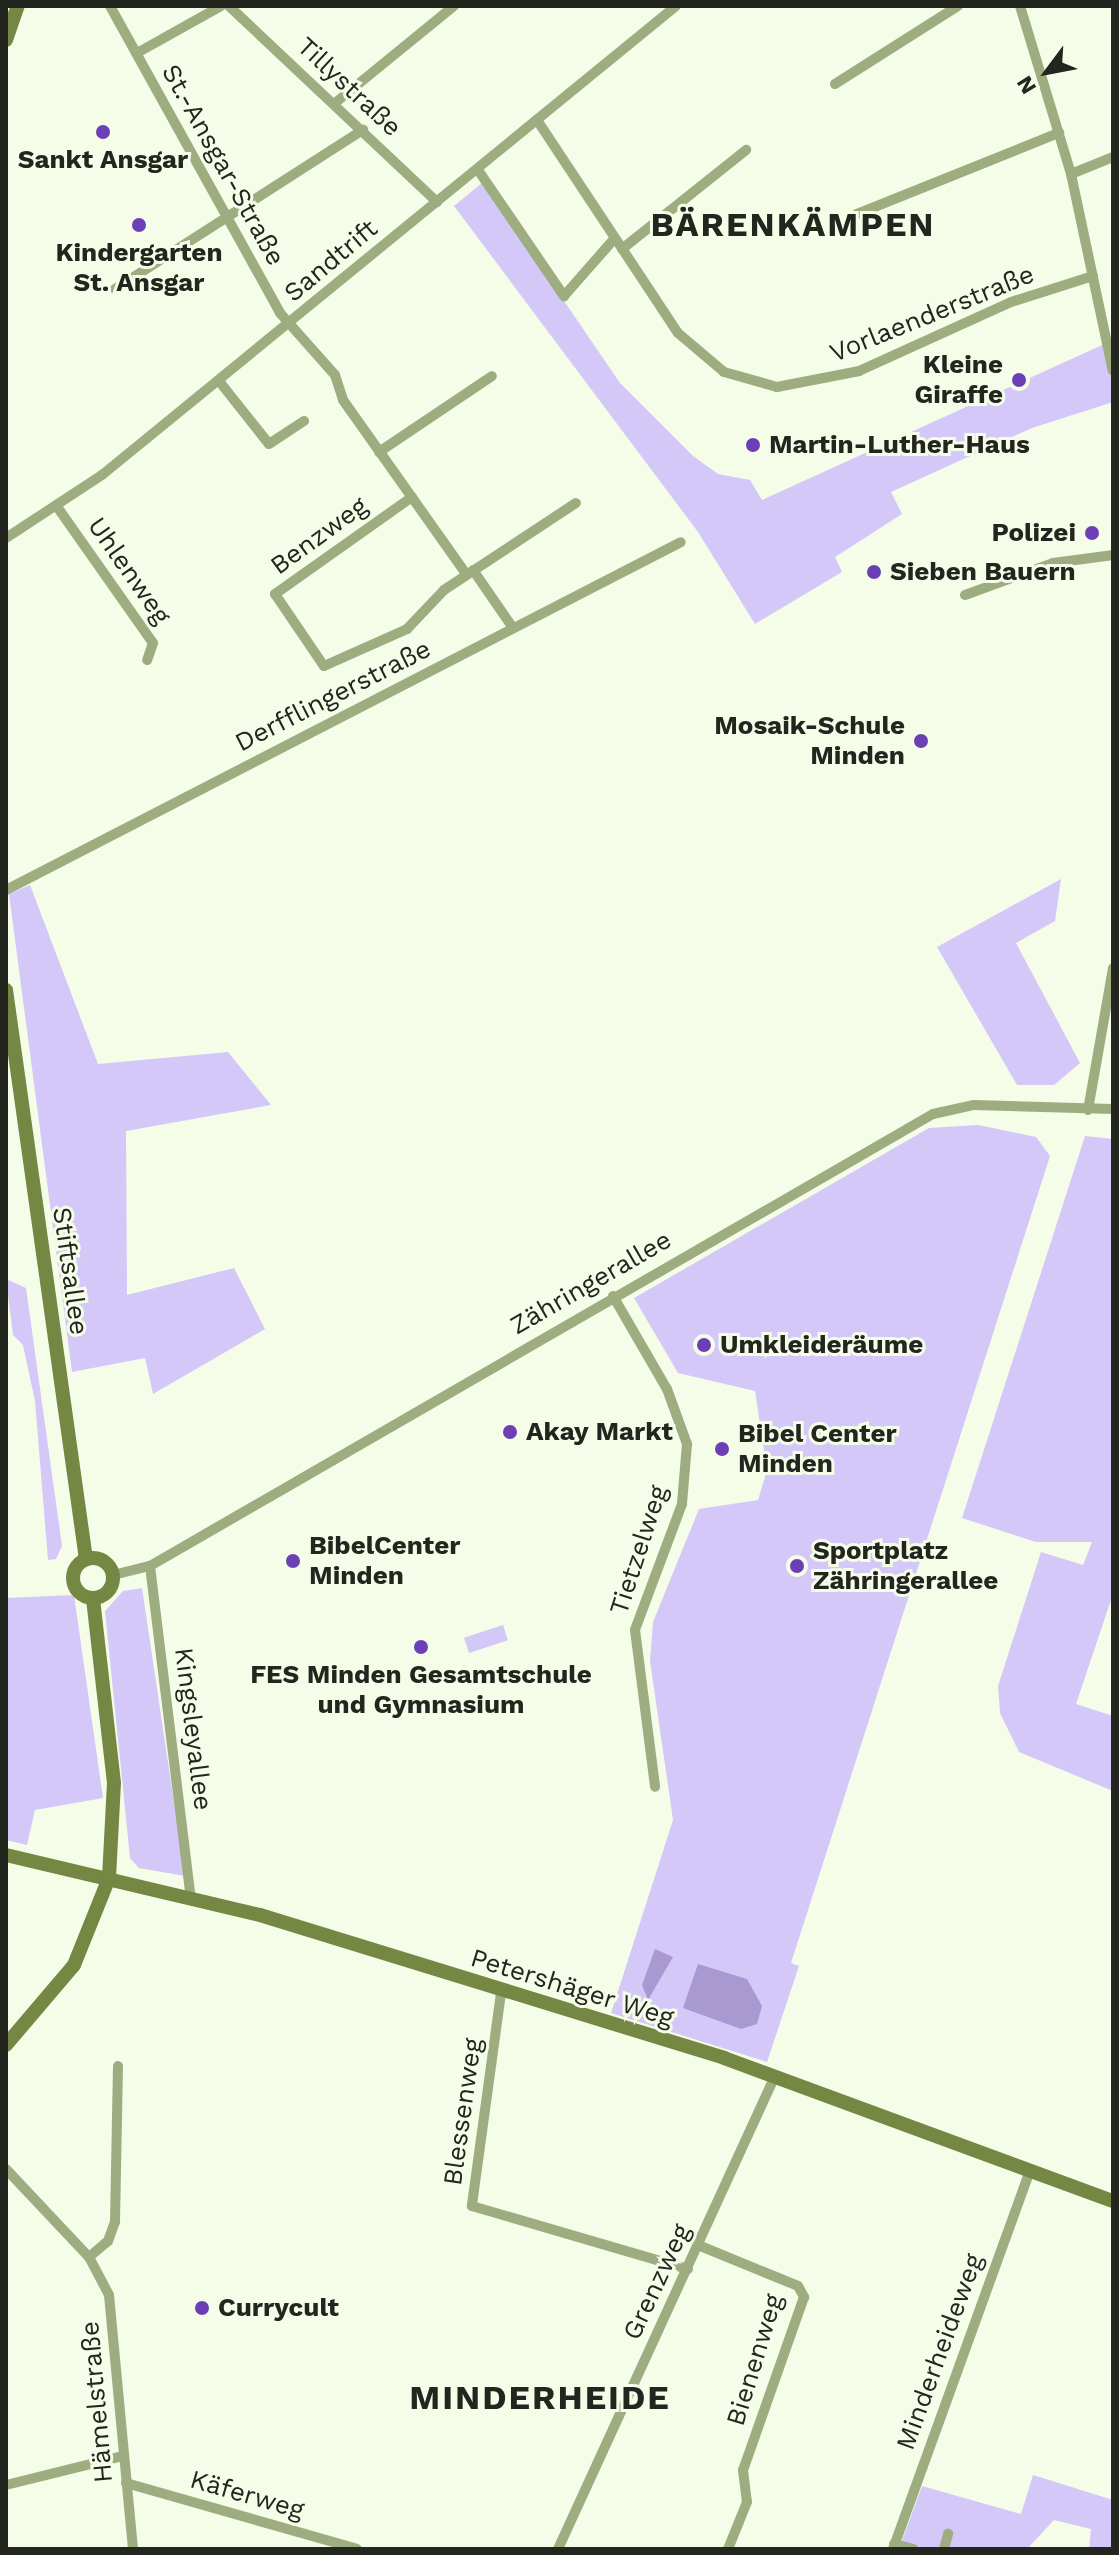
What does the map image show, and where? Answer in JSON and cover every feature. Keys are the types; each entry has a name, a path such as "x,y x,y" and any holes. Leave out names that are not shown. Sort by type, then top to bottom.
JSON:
{"main road":[{"path":"6,40 18,6"},
{"name":"Stiftsallee","path":"6,990 86,1559"},
{"path":"6,2045 74,1965 109,1878 114,1783 93,1599 72,1580 86,1559 103,1561 113,1575 108,1591 93,1599"},
{"name":"Petershäger Weg","path":"6,1855 191,1898 775,2076 1113,2201"}],"street":[{"name":"St.-Ansgar-Straße","path":"110,6 227,220 289,325 321,355 379,452 513,628"},
{"path":"137,53 221,6"},
{"name":"Tillystraße","path":"229,6 437,202"},
{"path":"335,103 454,6"},
{"name":"Sandtrift","path":"6,538 58,508 219,381 676,6"},
{"path":"835,84 958,6"},
{"path":"1020,6 1071,174 1113,371"},
{"name":"Vorlaenderstraße","path":"537,120 678,333 724,372 777,387 859,371 1011,302 1093,276"},
{"path":"115,289 363,130"},
{"path":"857,214 1059,133"},
{"path":"622,249 746,150"},
{"path":"1071,174 1113,157"},
{"path":"478,170 564,296 615,238"},
{"path":"379,452 492,376"},
{"path":"219,381 265,442 304,421"},
{"name":"Benzweg","path":"412,497 280,587 277,601 324,666 333,667 407,629 469,572 576,503"},
{"name":"Uhlenweg","path":"58,508 153,643 147,660"},
{"name":"Derfflingerstraße","path":"6,890 681,542"},
{"path":"965,595 1053,563 1113,555"},
{"path":"1088,1110 1113,968"},
{"name":"Zähringerallee","path":"113,1575 150,1566 933,1114 974,1105 1113,1109"},
{"name":"Tietzelweg","path":"613,1296 667,1389 687,1444 682,1504 635,1630 655,1787"},
{"name":"Kingsleyallee","path":"150,1566 191,1898"},
{"name":"Blessenweg","path":"501,1993 472,2206 688,2269"},
{"path":"89,2257 115,2222 118,2066"},
{"name":"Grenzweg","path":"558,2549 775,2076"},
{"name":"Hämelstraße","path":"6,2169 89,2257 113,2314 133,2549"},
{"name":"Minderheideweg","path":"893,2546 1030,2171"},
{"name":"Bienenweg","path":"698,2245 798,2286 804,2297 743,2470 747,2502 728,2549"},
{"path":"6,2485 123,2456"},
{"name":"Käferweg","path":"126,2483 357,2549"},
{"path":"944,2549 948,2534"},
{"path":"893,2546 913,2549"}],"shaded area":[{"path":"483,182 620,383 693,456 718,474 750,480 762,500 1113,340 1113,402 1032,428 891,492 902,514 835,557 842,572 755,624 698,532 454,206"},
{"path":"1061,879 1055,921 1016,943 1080,1063 1054,1085 1017,1085 937,947"},
{"path":"30,885 98,1064 228,1052 271,1105 126,1131 127,1295 234,1268 265,1329 153,1394 145,1358 72,1372 9,894"},
{"name":"Sportplatz Zähringerallee","path":"978,1125 1036,1137 1050,1156 791,1963 799,1966 767,2062 611,2013 673,1820 650,1661 653,1622 699,1509 758,1500 767,1470 755,1391 678,1373 634,1298 929,1128"},
{"path":"1085,1136 1113,1139 1113,1594 1076,1704 1113,1716 1113,1791 1019,1752 1000,1713 998,1686 1041,1552 1083,1565 1092,1542 1036,1542 962,1518"},
{"path":"6,1279 26,1288 62,1546 56,1559 48,1560 35,1401 23,1345 13,1335"},
{"path":"142,1588 185,1876 139,1868 130,1858 105,1611 123,1591"},
{"path":"74,1595 103,1798 35,1810 27,1845 6,1840 6,1598"},
{"path":"503,1625 508,1640 469,1653 464,1638"},
{"path":"655,1949 673,1957 648,2000 642,1985"},
{"path":"698,1964 747,1979 762,2006 757,2024 741,2029 683,2008"},
{"path":"1033,2475 1113,2500 1113,2549 1089,2549 1091,2529 1054,2520 1027,2549 899,2549 922,2486 1021,2514"}],"place":[{"name":"Sankt Ansgar","path":"103,132"},
{"name":"Kindergarten St. Ansgar","path":"139,225"},
{"name":"Kleine Giraffe","path":"1019,380"},
{"name":"Martin-Luther-Haus","path":"753,445"},
{"name":"Polizei","path":"1092,533"},
{"name":"Sieben Bauern","path":"874,572"},
{"name":"Mosaik-Schule Minden","path":"921,741"},
{"name":"Umkleideräume","path":"704,1345"},
{"name":"Akay Markt","path":"510,1432"},
{"name":"Bibel Center Minden","path":"722,1449"},
{"name":"BibelCenter Minden","path":"293,1561"},
{"name":"Sportplatz Zähringerallee","path":"797,1566"},
{"name":"FES Minden Gesamtschule und Gymnasium","path":"421,1647"},
{"name":"Currycult","path":"202,2308"}],"district":[{"name":"BÄRENKÄMPEN","path":"793,225"},
{"name":"MINDERHEIDE","path":"540,2398"}]}
